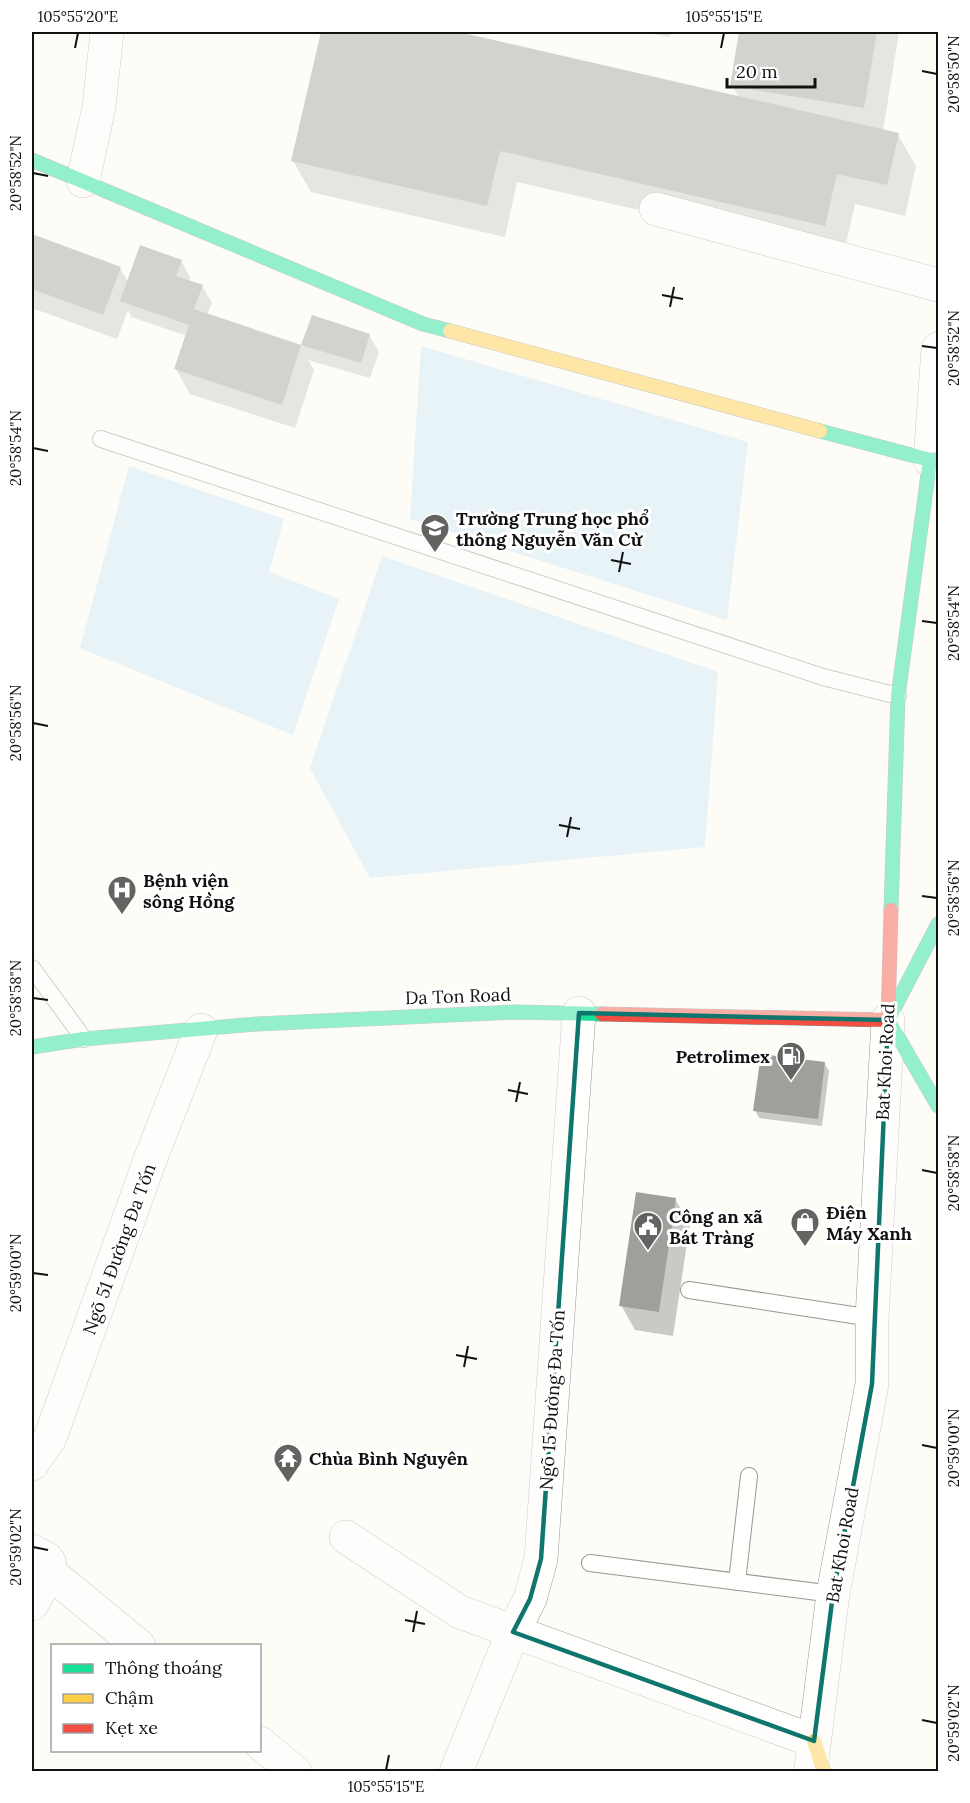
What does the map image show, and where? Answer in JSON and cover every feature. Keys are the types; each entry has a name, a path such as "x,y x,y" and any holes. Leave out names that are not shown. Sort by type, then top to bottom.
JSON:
{"street":[{"path":"83,181 99,107 107,32"},
{"path":"32,160 423,324 934,460"},
{"path":"656,209 939,285"},
{"name":"Bat Khoi Road","path":"816,1761 833,1594 872,1384 872,1318 888,1020 898,696 934,460 939,350"},
{"path":"939,924 888,1020 939,1106"},
{"name":"Da Ton Road","path":"32,1047 84,1039 257,1024 516,1012 888,1020"},
{"name":"Ngõ 15 Đường Đa Tốn","path":"456,1772 513,1632 530,1599 541,1559 579,1013"},
{"name":"Ngõ 51 Đường Đa Tốn","path":"32,1464 50,1438 150,1160 201,1030"},
{"path":"346,1537 460,1612 513,1632 816,1761"},
{"path":"32,1604 40,1562 137,1644"},
{"path":"261,1744 295,1772"}],"lane":[{"path":"101,439 823,677 898,696"},
{"path":"32,968 84,1039"},
{"path":"689,1290 872,1318"},
{"path":"737,1582 749,1476"},
{"path":"590,1563 833,1594"}],"highlighted area":[{"path":"579,1013 888,1020 872,1384 833,1594 814,1741 513,1632 530,1599 541,1559"}],"water":[{"path":"421,346 748,442 727,620 410,519"},
{"path":"129,466 284,519 269,572 339,599 293,735 80,648"},
{"path":"382,556 718,672 705,847 370,878 310,768"}],"building":[{"path":"321,32 459,32 899,133 887,185 837,174 825,226 500,151 487,206 291,161"},
{"path":"739,32 877,32 864,108 730,86"},
{"path":"32,234 121,267 103,315 32,289"},
{"path":"140,245 182,260 176,276 203,285 194,309 301,345 282,405 174,369 189,325 120,301"},
{"path":"312,315 370,334 361,363 301,345"},
{"path":"761,1054 825,1062 818,1119 753,1111"},
{"name":"Công an xã Bát Tràng","path":"636,1192 676,1198 659,1312 619,1306"}],"traffic: fast":[{"path":"32,160 423,324 450,331"},
{"path":"820,431 930,460 898,696 891,910"},
{"path":"930,460 938,459"},
{"path":"938,924 888,1020 938,1106"},
{"path":"32,1047 84,1039 257,1024 516,1012 602,1014"}],"traffic: slow":[{"path":"450,331 820,431"},
{"path":"814,1741 824,1772"}],"traffic: jam":[{"path":"602,1014 888,1020 891,910"}],"place":[{"name":"Trường Trung học phổ thông Nguyễn Văn Cừ","path":"435,554"},
{"name":"Bệnh viện sông Hồng","path":"122,916"},
{"name":"Petrolimex","path":"791,1082"},
{"name":"Điện Máy Xanh","path":"805,1248"},
{"name":"Công an xã Bát Tràng","path":"648,1252"},
{"name":"Chùa Bình Nguyên","path":"288,1484"}]}
